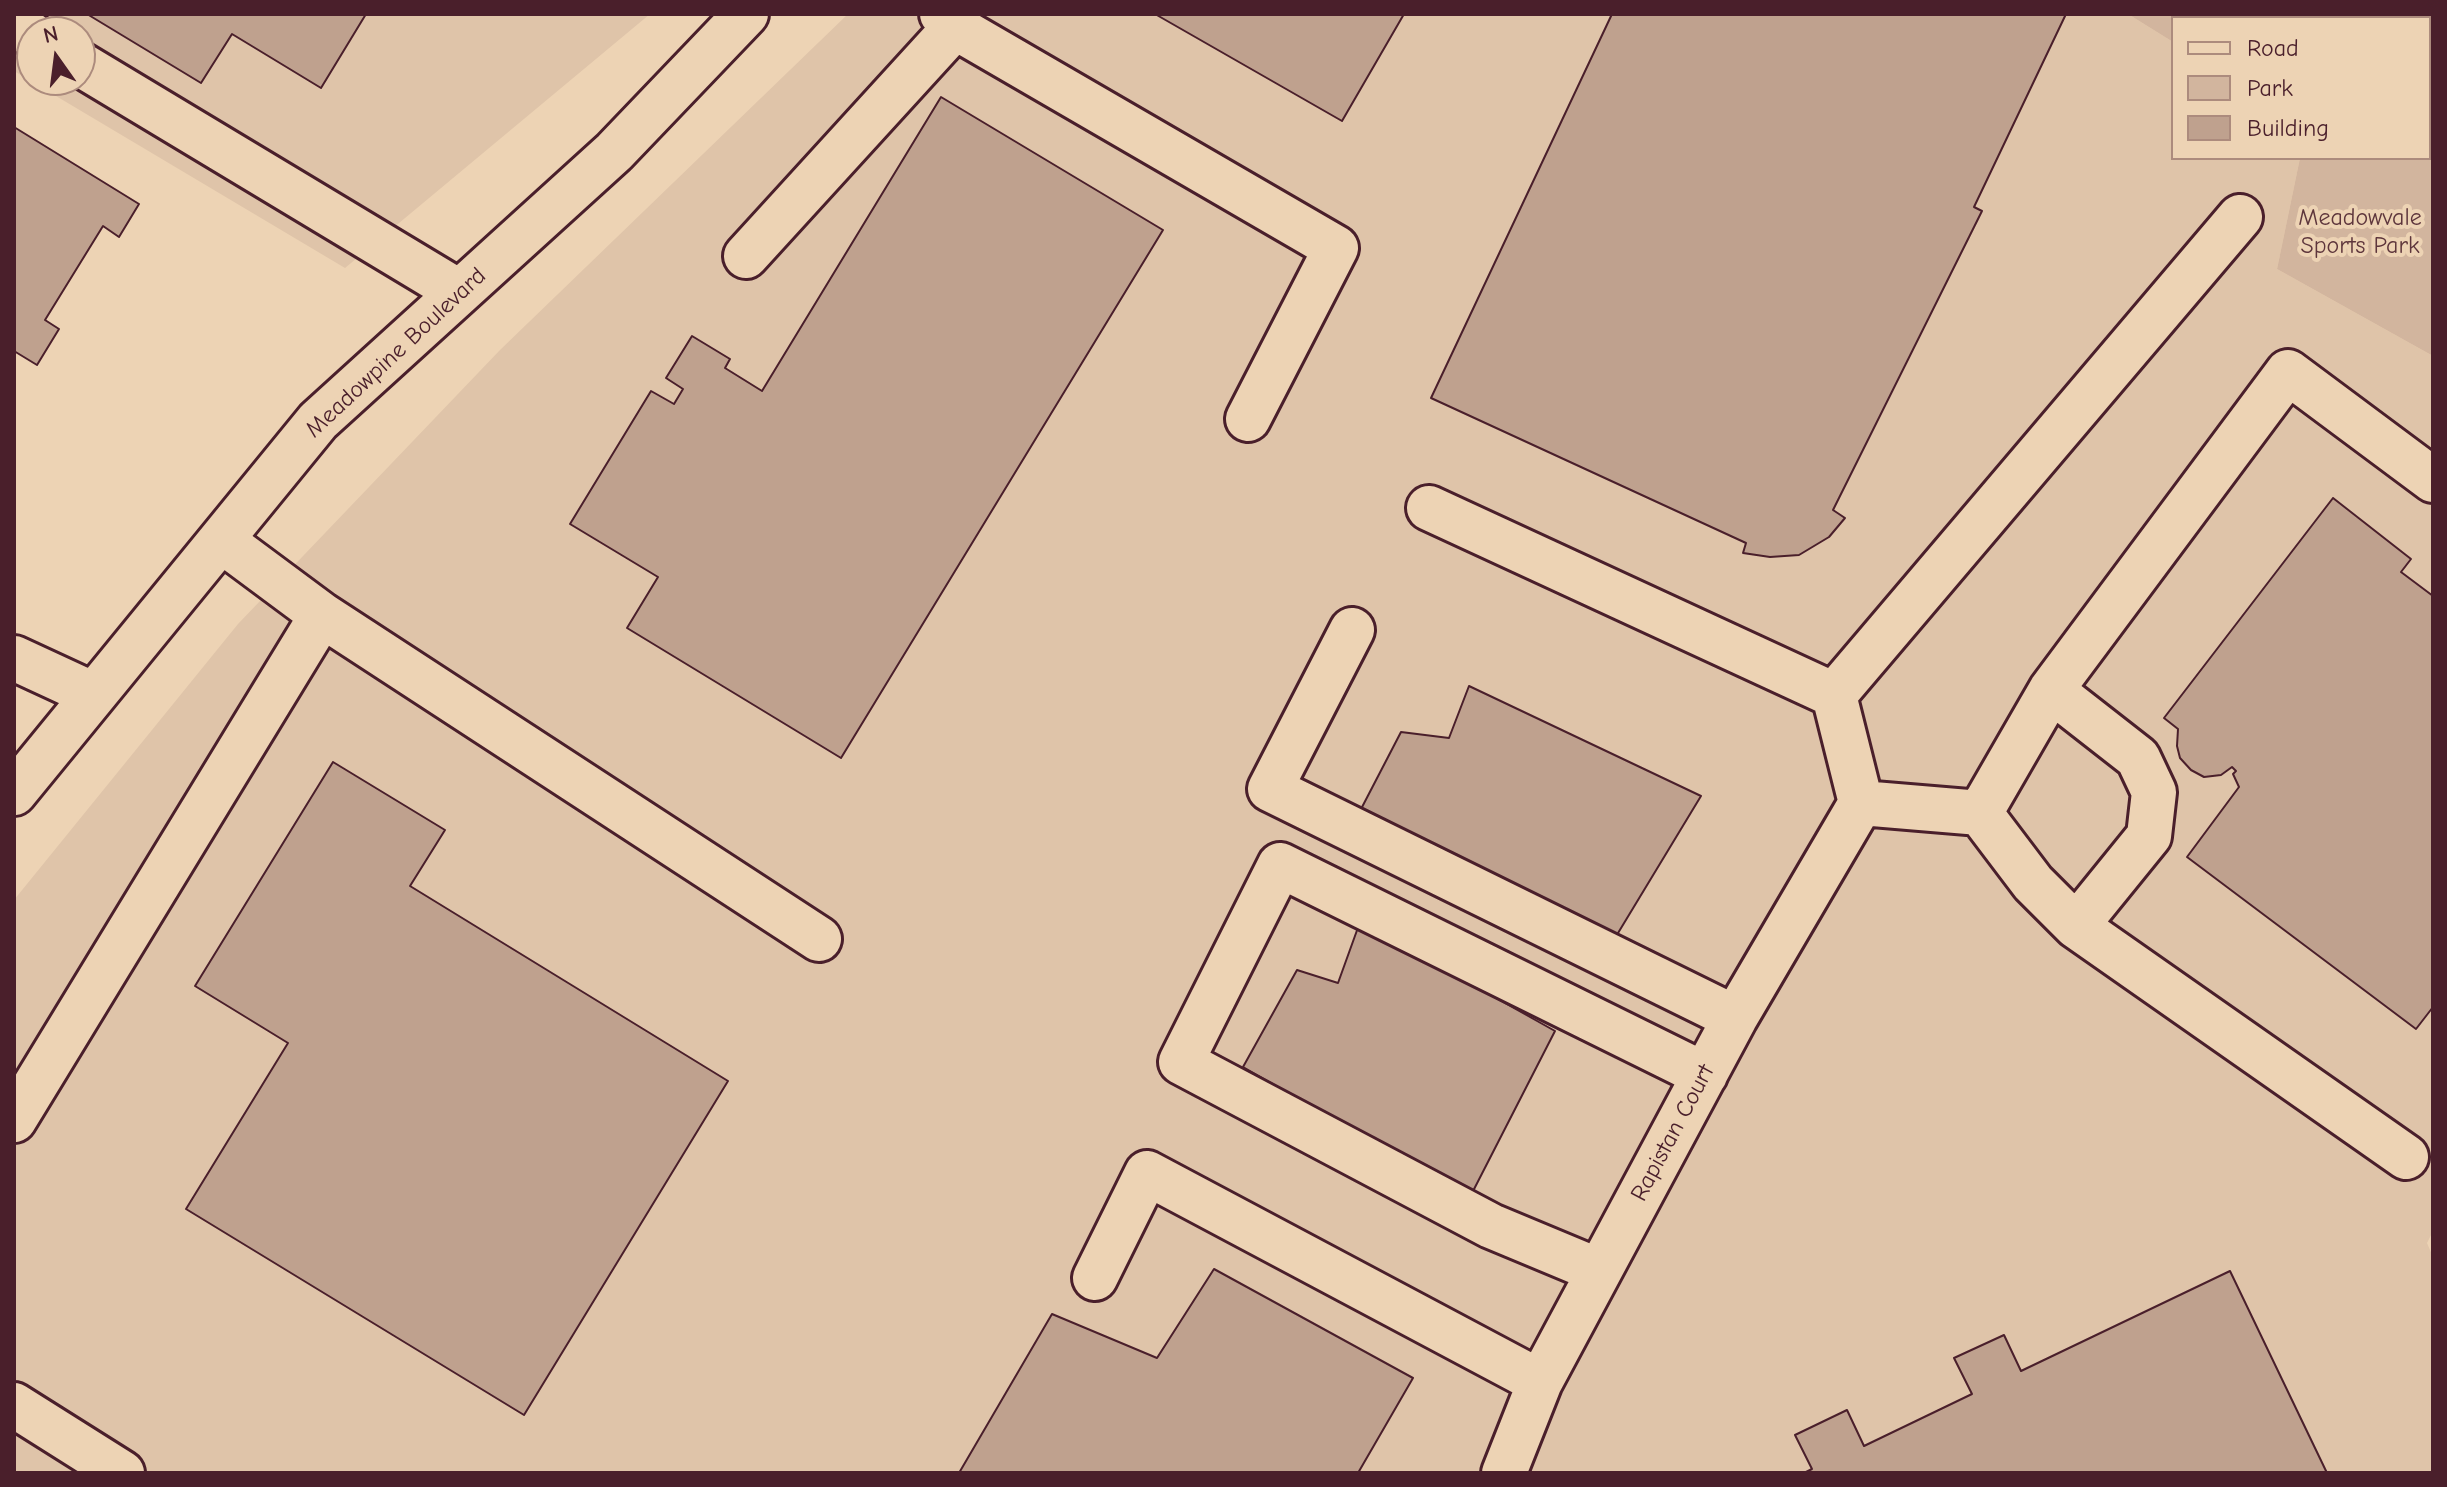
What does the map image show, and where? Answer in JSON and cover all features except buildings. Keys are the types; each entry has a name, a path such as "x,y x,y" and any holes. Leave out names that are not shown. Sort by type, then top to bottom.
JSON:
{"street":[{"name":"Meadowpine Boulevard","path":"14,793 318,421 614,152 746,14"},
{"path":"746,256 949,21 1336,248 1248,419"},
{"path":"96,74 459,292"},
{"path":"1834,695 2240,217"},
{"path":"1980,813 2051,690 2288,372 2433,480"},
{"path":"1429,508 1834,695"},
{"path":"221,540 322,615 819,939"},
{"path":"14,1120 322,615"},
{"path":"1352,630 1270,789 1735,1018"},
{"path":"14,658 94,695"},
{"path":"2051,690 2138,758 2154,792 2149,836 2076,926"},
{"path":"1834,695 1861,803 1980,813 2033,883 2076,926 2406,1157"},
{"name":"Rapistan Court","path":"1504,1473 1540,1382 1599,1271 1735,1018 1861,803"},
{"path":"1599,1271 1491,1226 1181,1062 1280,865 1705,1075"},
{"path":"1095,1278 1147,1173 1540,1382"},
{"path":"14,1405 122,1473"}],"shaded area":[{"path":"14,14 650,14 345,268 56,96 96,96 96,16 16,16 16,72"},
{"path":"848,14 2128,14 2171,41 2171,160 2300,160 2277,269 2433,356 2433,1231 2427,1243 2433,1257 2433,1473 14,1473 14,900 238,624 500,350"}],"green space":[{"name":"Meadowvale Sports Park","path":"2128,14 2433,14 2433,356 2277,269 2300,160 2431,160 2431,16 2171,16 2171,41"}]}
